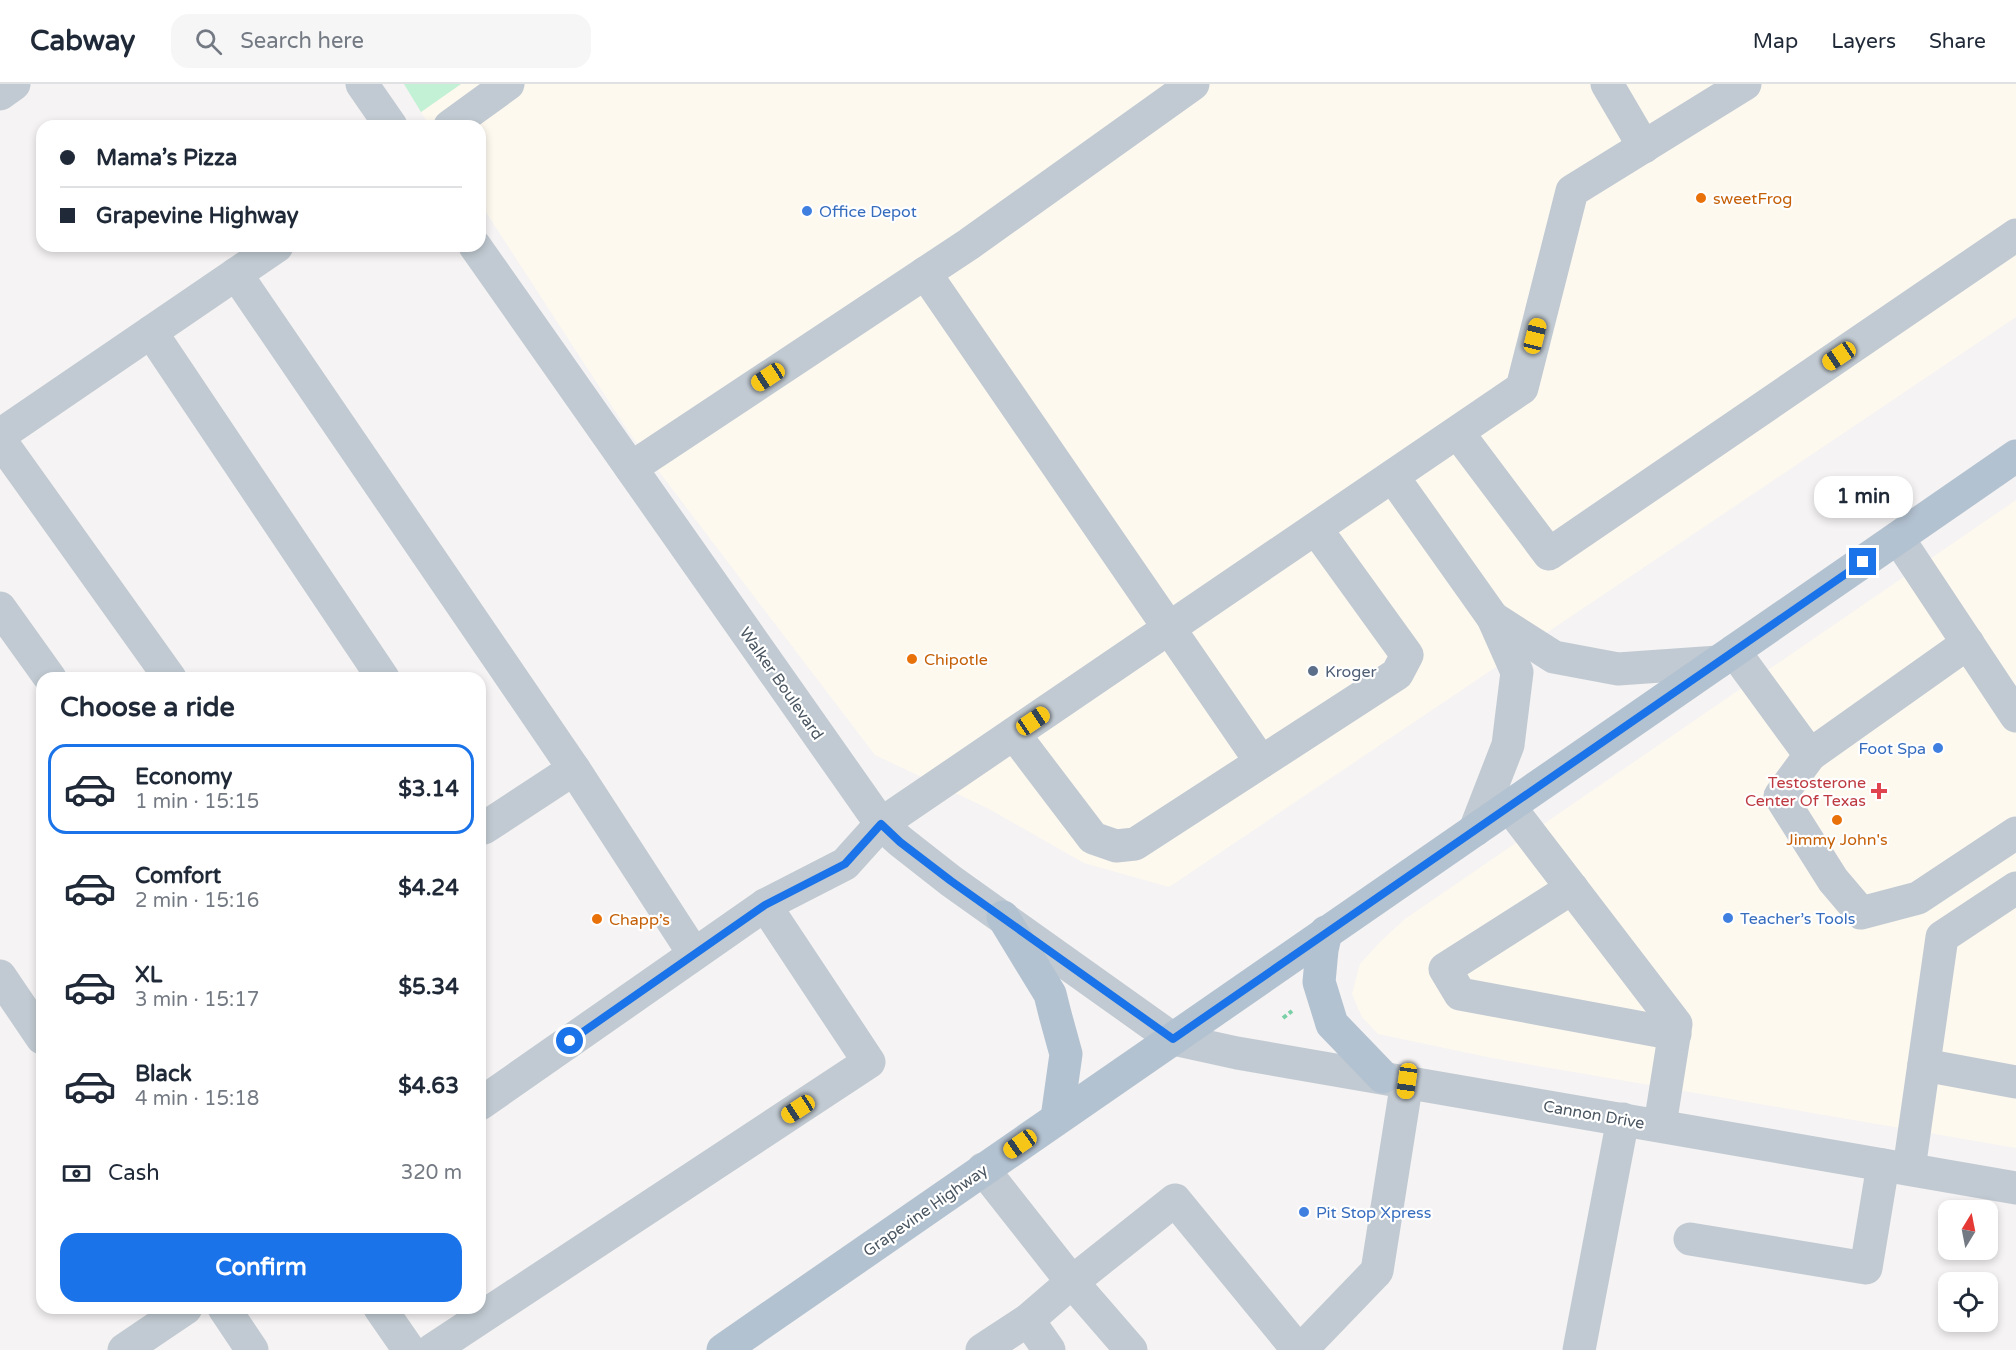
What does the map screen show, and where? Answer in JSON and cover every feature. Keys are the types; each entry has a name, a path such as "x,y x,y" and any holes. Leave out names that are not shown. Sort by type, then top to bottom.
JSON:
{"main road":[{"name":"Grapevine Highway","path":"723,1350 2016,456"},
{"path":"1003,917 1050,994 1066,1054 1057,1118"},
{"path":"1326,932 1319,981 1332,1024 1395,1079"}],"street":[{"path":"0,93 14,84"},
{"path":"362,84 388,120"},
{"path":"458,120 508,84"},
{"path":"631,468 977,238 1193,84"},
{"path":"1607,84 1644,147"},
{"path":"486,1100 765,905 845,864 881,824 1522,388 1572,191 1745,84"},
{"path":"1458,432 1549,554 2016,235"},
{"path":"0,435 268,252"},
{"name":"Walker Boulevard","path":"480,252 881,824 900,842 951,881 1173,1039"},
{"path":"925,273 1261,762"},
{"path":"236,274 574,769 694,954"},
{"path":"151,332 379,672"},
{"path":"0,441 166,672"},
{"path":"1393,477 1493,618 1517,672 1508,745 1475,830"},
{"path":"1014,734 1093,838 1116,846 1135,844 1397,674 1407,655 1316,529"},
{"path":"1898,538 2016,716"},
{"path":"0,608 46,672"},
{"path":"1493,618 1554,657 1618,669 1726,656 1810,755"},
{"path":"1968,643 1810,755 1780,796 1833,880 1861,913 1918,898 2011,847"},
{"path":"486,824 574,769"},
{"path":"1509,806 1676,1024 1660,1125"},
{"path":"1572,888 1446,969 1460,994 1675,1034"},
{"path":"1690,1239 1866,1268 1924,1065 1942,937 2016,888"},
{"path":"432,1350 869,1062 765,905"},
{"path":"0,976 36,1029"},
{"name":"Cannon Drive","path":"1173,1039 1236,1053 2016,1188"},
{"path":"1924,1065 2016,1082"},
{"path":"982,1350 1028,1320 1175,1200 1300,1350 1377,1271 1395,1079"},
{"path":"1579,1350 1623,1119"},
{"path":"983,1169 1072,1282 1131,1350"},
{"path":"124,1350 177,1314"},
{"path":"228,1314 252,1350"},
{"path":"384,1314 410,1350"},
{"path":"1028,1320 1049,1350"}],"path":[{"path":"1283,1018 1292,1011"}],"shaded area":[{"path":"461,84 2016,84 2016,317 1169,887 1084,863 989,809 875,755 628,431 486,212 486,120 426,120 421,112"},
{"path":"2016,500 2016,1148 1492,1058 1378,1034 1362,1017 1352,994 1360,964 1405,919"}],"green space":[{"path":"404,84 461,84 421,112"}],"place":[{"name":"sweetFrog","path":"1701,198"},
{"name":"Office Depot","path":"807,211"},
{"name":"Chipotle","path":"912,659"},
{"name":"Kroger","path":"1313,671"},
{"name":"Foot Spa","path":"1938,748"},
{"name":"Testosterone Center Of Texas","path":"1879,791"},
{"name":"Jimmy John's","path":"1837,820"},
{"name":"Teacher’s Tools","path":"1728,918"},
{"name":"Chapp’s","path":"597,919"},
{"name":"Pit Stop Xpress","path":"1304,1212"}],"route":[{"path":"570,1041 765,905 845,864 881,824 900,842 951,881 1173,1039 1863,562"}]}
